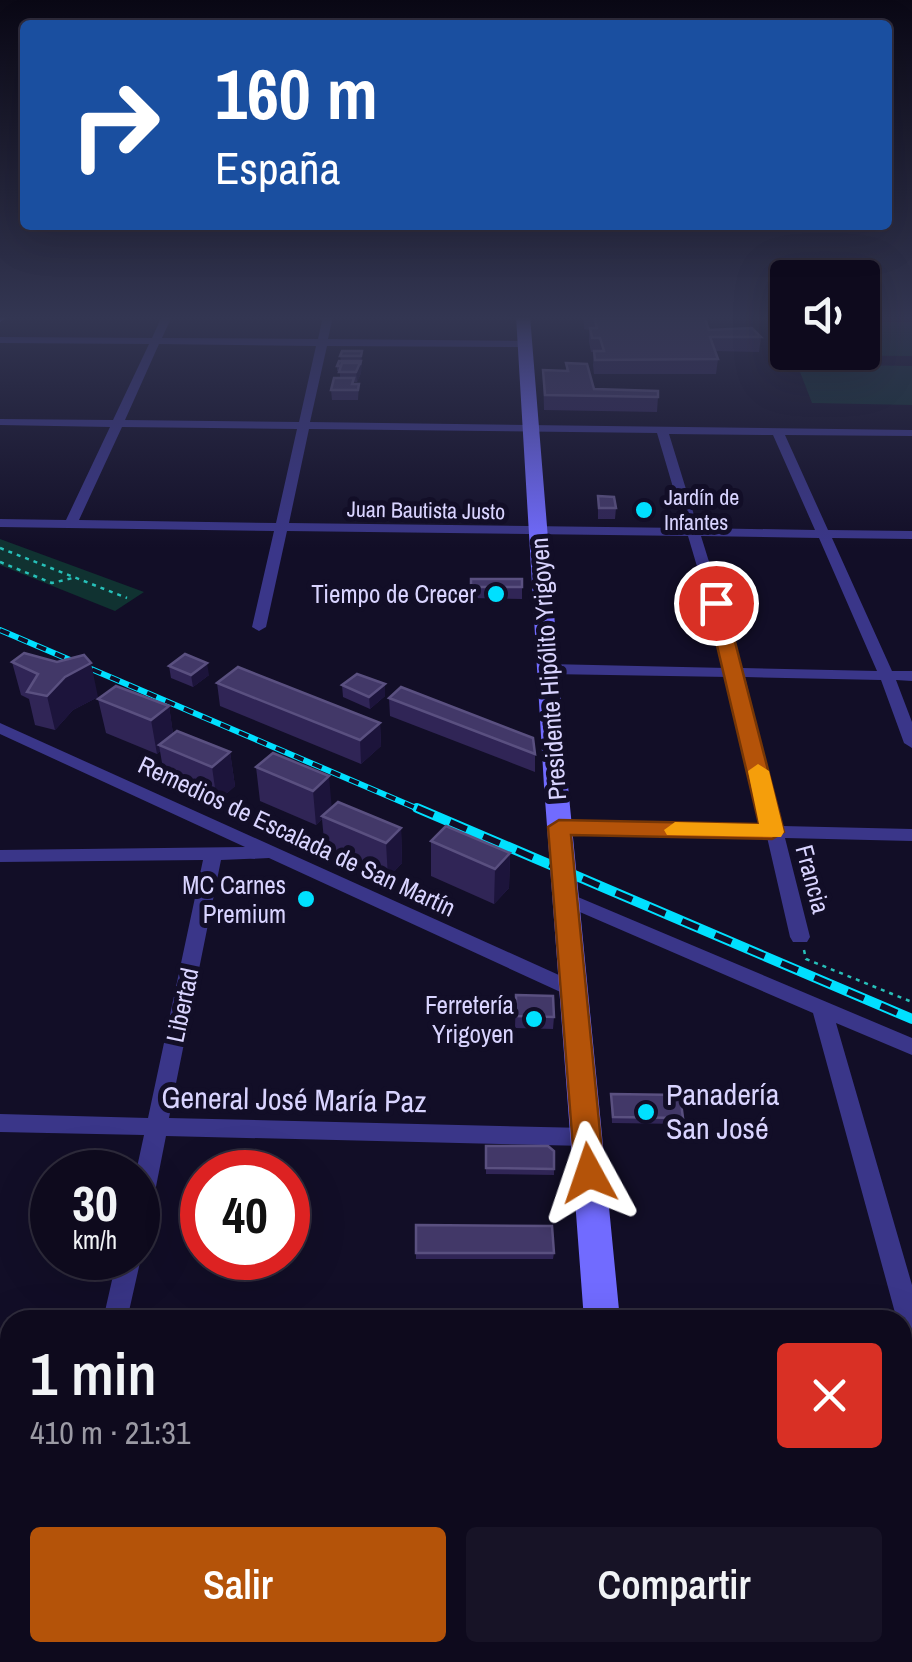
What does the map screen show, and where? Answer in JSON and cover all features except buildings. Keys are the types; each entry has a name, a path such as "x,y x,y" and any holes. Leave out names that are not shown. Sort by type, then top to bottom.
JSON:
{"street":[{"path":"71,524 131,394"},
{"path":"259,626 311,394"},
{"name":"Presidente Hipólito Yrigoyen","path":"528,394 559,827 601,1310"},
{"path":"0,422 908,433 912,446"},
{"name":"Francia","path":"662,430 736,673 800,938"},
{"path":"778,432 887,676 912,743"},
{"name":"Juan Bautista Justo","path":"0,523 912,535"},
{"path":"549,669 912,676"},
{"name":"Remedios de Escalada de San Martín","path":"0,728 574,990"},
{"path":"559,827 912,834"},
{"path":"0,856 276,852"},
{"name":"Libertad","path":"152,1150 213,854"},
{"path":"566,898 912,1046"},
{"path":"821,1006 907,1310"},
{"name":"General José María Paz","path":"0,1123 586,1136"},
{"path":"117,1310 124,1280"}],"path":[{"path":"0,548 127,598"},
{"path":"0,562 52,583 74,577"},
{"path":"800,938 806,959 912,1002"}],"green space":[{"path":"808,394 912,394 912,405 812,403"},
{"path":"0,539 144,592 115,611 0,565"}],"railway":[{"path":"0,630 423,811"},
{"path":"417,808 912,1019"}],"slow traffic":[{"path":"675,830 772,832 758,771"}],"place":[{"name":"Jardín de Infantes","path":"644,510"},
{"name":"Tiempo de Crecer","path":"496,594"},
{"name":"MC Carnes Premium","path":"306,899"},
{"name":"Ferretería Yrigoyen","path":"534,1019"},
{"name":"Panadería San José","path":"646,1112"}],"route":[{"path":"589,1173 559,827 772,832 716,603"}]}
